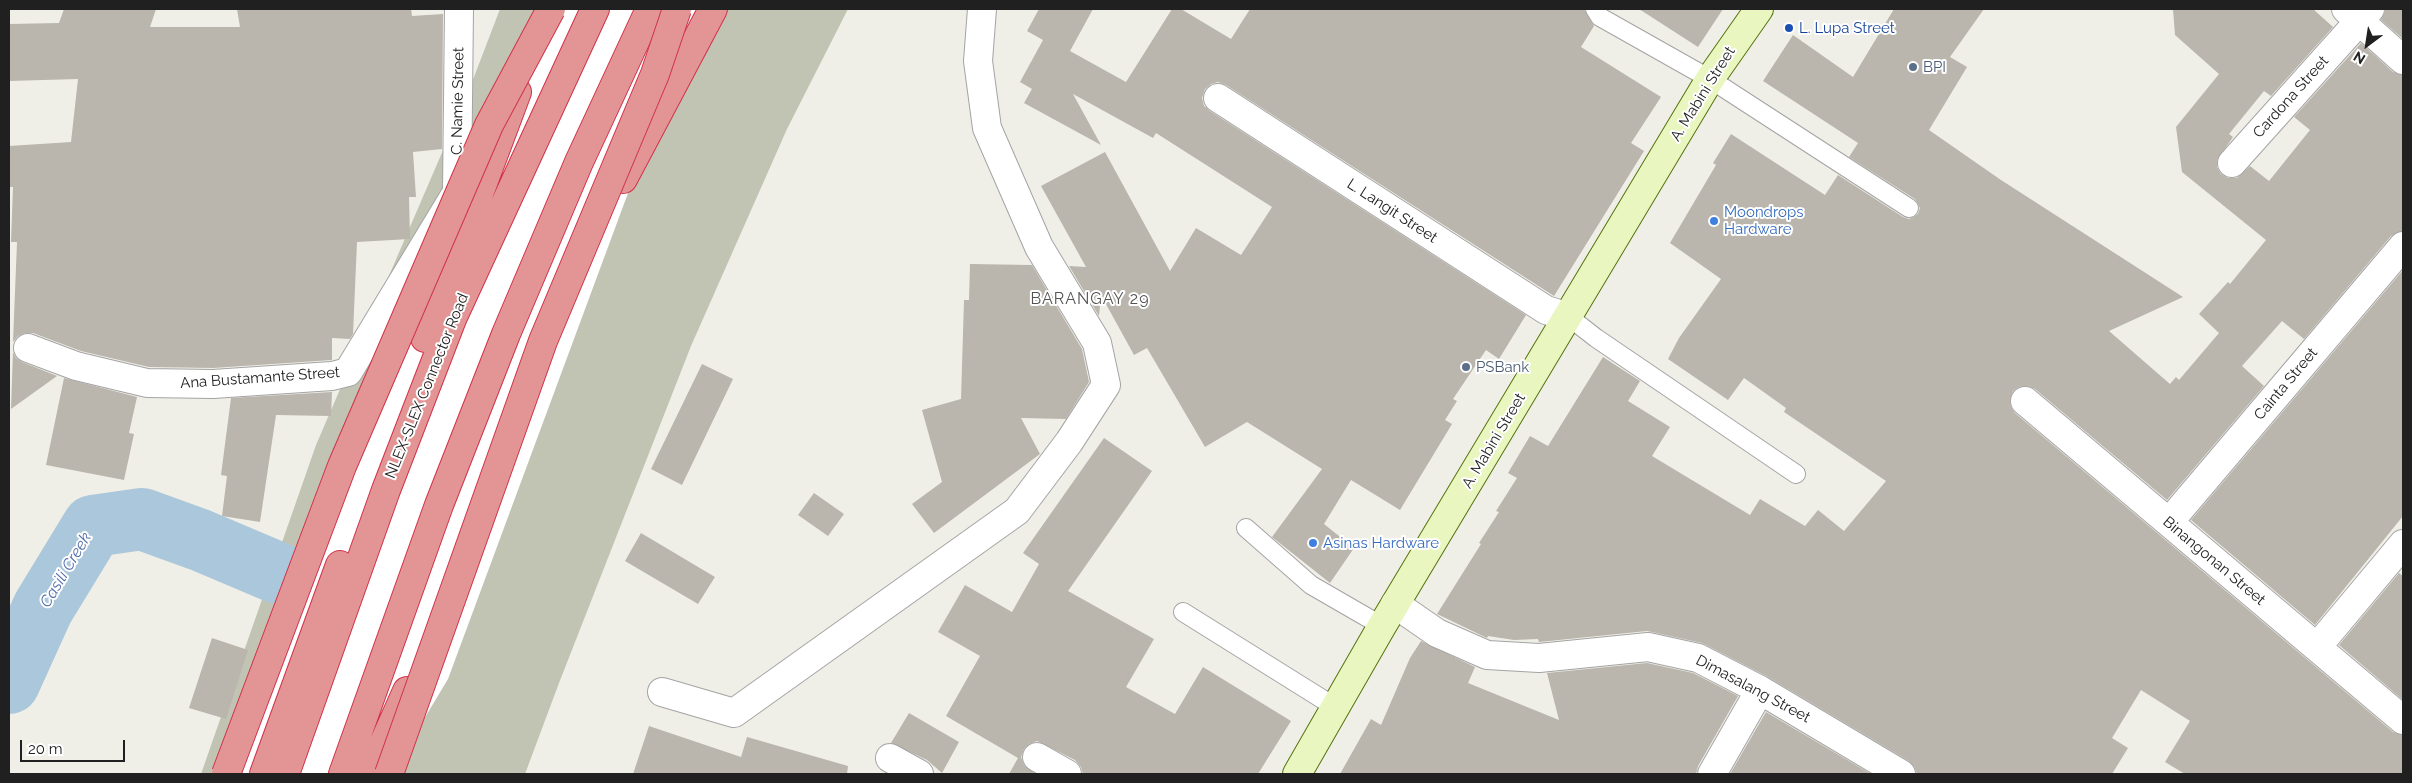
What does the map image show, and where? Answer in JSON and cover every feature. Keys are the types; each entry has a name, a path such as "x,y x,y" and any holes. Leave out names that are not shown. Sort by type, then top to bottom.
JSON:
{"highway":[{"path":"226,774 342,466 488,125 550,9"},
{"path":"264,774 550,9"},
{"name":"NLEX-SLEX Connector Road","path":"285,774 386,490 452,320 595,9"},
{"path":"343,774 439,505 503,343 579,162 650,9"},
{"path":"389,774 543,341 655,74 677,9"},
{"path":"370,774 418,665 587,246 713,9"}],"main road":[{"name":"A. Mabini Street","path":"1297,774 1388,615 1710,79 1759,9"}],"street":[{"name":"C. Namie Street","path":"457,192 459,9"},
{"path":"662,692 734,713 1017,511 1069,442 1106,385 1097,343 1039,247 987,128 978,61 982,9"},
{"path":"2359,13 2403,60"},
{"name":"Cardona Street","path":"2232,163 2359,13"},
{"name":"L. Langit Street","path":"1218,98 1546,310 1568,317"},
{"name":"Ana Bustamante Street","path":"28,348 76,366 147,383 214,384 332,376 348,372 457,192"},
{"name":"Cainta Street","path":"2168,522 2403,246"},
{"name":"Binangonan Street","path":"2025,401 2403,720"},
{"path":"2316,647 2403,544"},
{"name":"Dimasalang Street","path":"1388,615 1487,654 1539,658 1648,647 1698,658 1760,690 1901,774"},
{"path":"1712,774 1760,690"},
{"path":"1037,757 1067,774"},
{"path":"890,758 919,774"}],"lane":[{"path":"1595,9 1600,17 1710,79 1909,208"},
{"path":"1568,317 1796,474"},
{"path":"1246,528 1311,585 1388,615"},
{"path":"1183,612 1335,707"}],"shaded area":[{"path":"500,9 848,9 787,129 691,346 525,774 201,774 316,445 469,90"}],"pier":[{"path":"546,9 704,9 631,185 448,679 391,774 236,774 352,478"}],"building":[{"path":"64,9 156,9 150,27 240,27 237,9 411,9 412,16 443,14 442,149 413,152 416,197 409,197 410,239 357,242 353,334 350,339 332,338 332,360 213,368 149,367 81,351 33,333 25,333 18,336 13,342 17,242 11,242 13,187 9,187 9,146 71,142 78,79 9,81 9,24 59,23"},
{"path":"1039,9 1093,9 1070,51 1126,82 1172,9 1181,9 1231,39 1250,9 1584,9 1594,26 1581,47 1661,97 1631,143 1644,151 1554,296 1226,85 1218,82 1211,84 1205,89 1202,98 1204,106 1210,111 1526,315 1499,359 1486,350 1453,399 1457,401 1445,420 1452,424 1400,510 1351,480 1324,524 1354,548 1330,583 1272,537 1322,469 1247,422 1205,447 1147,348 1134,355 1101,295 1099,316 1069,266 1086,267 1041,186 1105,152 1170,271 1196,228 1241,255 1272,207 1156,133 1153,138 1073,94 1101,145 1024,103 1032,89 1020,82 1043,40 1027,31"},
{"path":"1639,9 1723,9 1698,47"},
{"path":"1894,9 1984,9 1950,57 1967,67 1929,130 2001,180 2183,297 2109,331 2170,384 2176,377 2179,380 2219,333 2199,314 2228,282 2230,284 2266,240 2182,172 2176,127 2219,74 2175,35 2173,9 2313,9 2333,27 2271,96 2264,91 2229,134 2233,137 2217,160 2217,167 2221,174 2228,178 2237,178 2250,166 2269,181 2310,130 2294,117 2361,43 2393,72 2403,75 2403,231 2391,236 2304,339 2282,321 2242,366 2264,386 2167,500 2035,389 2027,386 2019,387 2013,391 2010,399 2011,407 2015,413 2393,732 2403,735 2403,774 2185,774 2165,762 2190,721 2141,690 2112,738 2128,748 2112,774 1917,774 1914,766 1909,761 1768,677 1702,643 1647,631 1539,642 1538,639 1514,640 1488,636 1487,638 1437,614 1481,544 1479,543 1499,512 1496,511 1517,478 1508,473 1530,436 1548,446 1603,357 1640,381 1628,401 1670,427 1652,456 1750,515 1760,499 1805,526 1818,510 1844,531 1886,481 1784,412 1786,408 1744,378 1728,400 1668,359 1679,338 1721,279 1670,243 1716,165 1713,163 1731,134 1825,195 1838,175 1903,217 1909,219 1918,214 1920,208 1915,199 1849,157 1858,143 1763,81 1793,35 1853,77"},
{"path":"2386,9 2403,9 2403,39 2381,20"},
{"path":"970,264 1032,265 1082,349 1089,382 1066,419 1021,418 1040,454 934,533 912,504 942,482 922,410 961,399 964,300 969,300"},
{"path":"2403,270 2403,516 2315,625 2191,520"},
{"path":"13,352 16,358 22,362 57,376 11,409"},
{"path":"702,364 733,379 682,485 651,469"},
{"path":"64,378 137,397 129,433 134,434 124,480 46,465"},
{"path":"332,392 331,416 276,415 260,522 222,516 227,476 221,475 231,398"},
{"path":"1104,438 1152,471 1068,591 1154,639 1126,687 1175,714 1203,667 1291,721 1258,774 1083,774 1081,767 1075,760 1037,741 1029,744 1024,749 1021,757 1024,765 1036,774 1009,774 1018,758 946,716 980,656 938,632 965,585 1012,612 1039,564 1023,553"},
{"path":"814,493 844,514 828,536 798,515"},
{"path":"641,533 715,577 698,604 625,561"},
{"path":"2399,573 2403,576 2403,700 2339,645"},
{"path":"212,638 248,650 226,719 189,708"},
{"path":"1421,641 1475,667 1468,683 1559,720 1547,673 1647,663 1693,673 1738,696 1698,766 1696,774 1340,774 1371,719 1381,725 1410,658"},
{"path":"1766,712 1871,774 1730,774"},
{"path":"909,713 959,742 942,773 927,760 891,743"},
{"path":"649,726 741,757 747,737 848,766 847,774 633,774"}],"waterway":[{"name":"Casili Creek","path":"9,683 43,608 93,526 142,519 200,540 278,573"}],"place":[{"name":"L. Lupa Street","path":"1789,28"},
{"name":"BPI","path":"1913,67"},
{"name":"Moondrops Hardware","path":"1714,221"},
{"name":"PSBank","path":"1466,367"},
{"name":"Asinas Hardware","path":"1313,543"}],"district":[{"name":"BARANGAY 29","path":"1090,299"}]}
